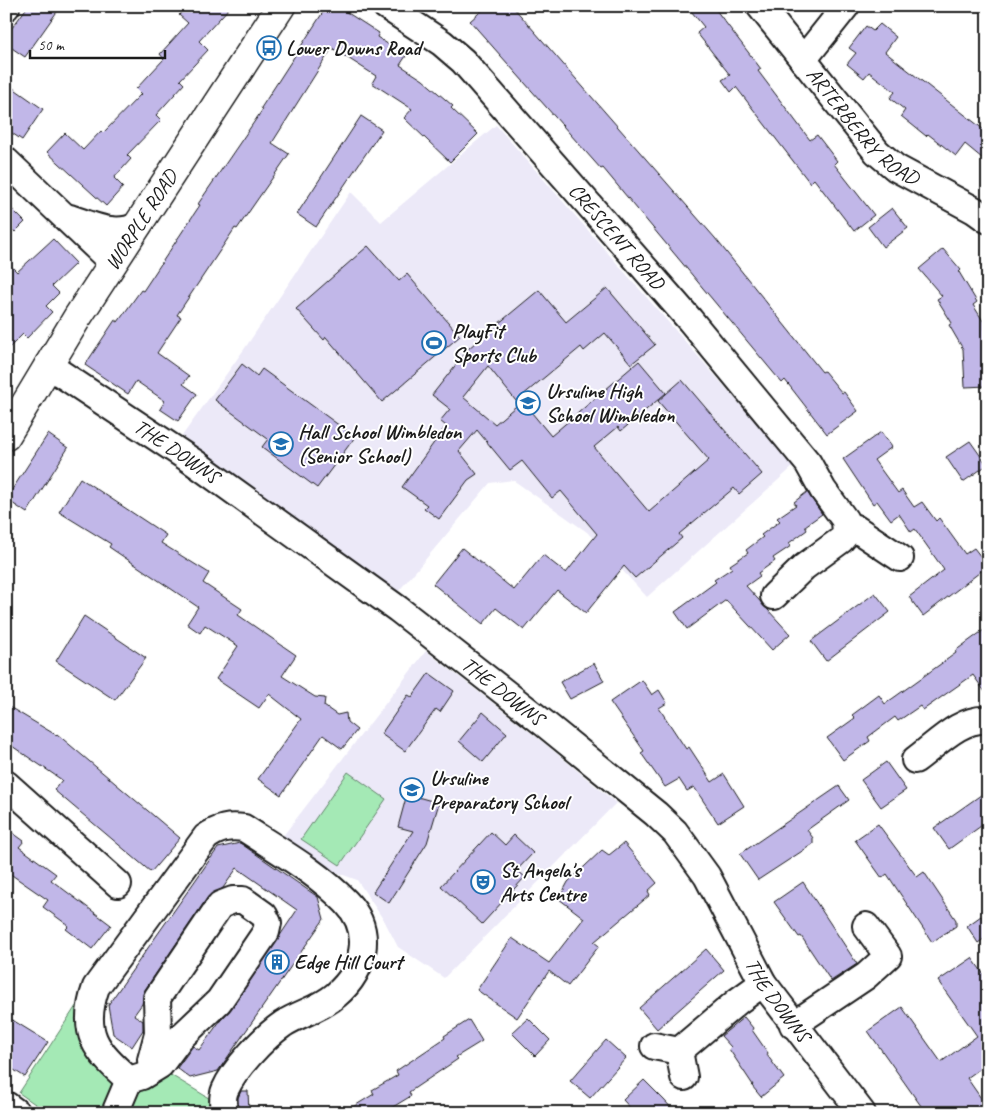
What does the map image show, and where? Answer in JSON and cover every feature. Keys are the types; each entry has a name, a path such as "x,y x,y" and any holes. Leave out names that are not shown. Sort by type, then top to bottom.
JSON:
{"main road":[{"name":"WORPLE ROAD","path":"6,436 48,365 113,263 281,6"}],"street":[{"name":"CRESCENT ROAD","path":"386,6 442,43 463,61 754,396 808,464 823,490 845,520 846,526"},
{"name":"ARTERBERRY ROAD","path":"760,6 876,152 896,168 974,210 988,220"},
{"path":"803,60 846,6"},
{"path":"6,161 113,263"},
{"path":"62,216 110,230 121,231 138,225"},
{"name":"THE DOWNS","path":"48,365 215,477 398,609 656,814 675,832 707,876 763,983 793,1026 862,1113"},
{"path":"774,596 804,567 841,540 846,534 846,526 855,528 900,558"},
{"path":"915,760 967,722 978,719 988,720"},
{"path":"6,784 118,884"},
{"path":"141,1075 104,1058 94,1040 89,1022 91,1001 96,987 206,837 218,829 231,826 244,828 320,878 347,903 364,934 364,952 354,972 337,994 322,1005 282,1025 262,1042 240,1068 225,1090 224,1113"},
{"path":"114,1113 151,1060 158,1034 157,998 220,905 233,900 243,900 264,915 268,923 266,932 219,1001 190,1026 160,1065 141,1075"},
{"path":"793,1026 866,976 888,956 866,926"},
{"path":"684,1077 666,1048 763,983"},
{"path":"6,1105 17,1113"}],"shaded area":[{"name":"Ursuline High School Wimbledon","path":"496,125 794,466 647,597 587,532 513,480 490,483 397,593 182,436 245,348 351,192 381,222"},
{"name":"Ursuline Preparatory School","path":"426,651 544,743 616,803 444,978 398,947 385,922 357,880 322,867 279,841"}],"green space":[{"path":"348,772 386,799 340,865 301,839"},
{"path":"78,1003 82,1005 120,1080 105,1113 48,1113 19,1093"},
{"path":"164,1071 212,1100 213,1113 125,1113 134,1088"}],"building":[{"path":"28,6 61,6 25,57 6,44 6,36"},
{"path":"187,6 231,6 199,41 208,50 180,80 184,84 156,115 161,120 127,155 131,159 114,178 123,187 106,206 47,152 65,133 83,150 101,131 103,133 141,94 136,89 164,59 160,54 188,23 179,15"},
{"path":"327,6 337,6 379,33 377,37 406,56 400,65 423,80 453,106 451,108 478,134 450,162 404,118 412,109 372,83 376,76 332,48 272,143 289,154 237,229 235,228 177,315 181,317 157,353 189,376 183,384 197,394 178,421 160,409 165,401 136,381 128,394 85,365 115,320 118,322 141,290 143,291 200,205 198,204 263,109 261,108"},
{"path":"487,6 512,6 715,238 822,372 824,371 842,393 844,392 858,411 827,434 785,380 782,383 603,168 601,169 470,21"},
{"path":"687,6 713,6 761,69 758,71 810,140 817,135 837,161 834,164 874,215 854,231 814,179 810,183 736,87 731,92 722,80 730,75 697,33 704,27"},
{"path":"880,24 896,37 885,52 988,133 988,163 965,144 956,156 928,134 926,136 901,116 905,110 890,98 895,92 869,72 864,78 847,64 856,53 849,48 866,26 873,31"},
{"path":"6,83 43,109 22,140 6,129"},
{"path":"361,116 382,130 316,227 297,214"},
{"path":"6,203 25,222 15,232 6,224"},
{"path":"892,208 908,228 883,247 868,227"},
{"path":"53,239 76,263 52,286 59,293 46,306 52,312 27,338 23,334 6,351 6,261 17,272"},
{"path":"368,246 399,281 407,274 460,336 382,402 326,337 324,340 296,309"},
{"path":"943,249 961,270 959,272 977,302 973,305 985,324 987,386 965,387 963,349 949,325 952,323 937,299 942,296 919,269"},
{"path":"607,288 655,345 631,364 605,333 584,351 581,347 516,401 488,366 463,397 495,424 522,401 551,436 639,361 666,393 621,431 618,427 594,447 649,512 709,460 658,401 682,380 762,474 739,494 734,488 679,534 682,538 635,578 624,566 586,613 557,590 524,630 496,608 483,624 433,584 462,548 514,590 543,555 566,573 597,534 561,491 552,498 522,461 510,470 477,430 459,451 477,474 468,480 439,519 424,508 427,505 402,487 446,426 440,421 450,409 432,395 469,348 539,290 566,322"},
{"path":"242,364 257,376 262,369 355,437 317,488 262,447 268,439 215,400"},
{"path":"881,432 892,447 874,460 898,493 902,490 914,507 922,502 936,521 939,518 965,554 974,548 988,566 923,616 909,597 944,570 915,529 911,532 899,514 891,520 877,501 873,504 843,459"},
{"path":"48,434 68,448 27,513 6,499"},
{"path":"970,441 987,465 963,482 946,457"},
{"path":"80,478 166,535 161,543 209,573 203,583 242,609 238,615 296,655 282,676 315,697 325,698 324,706 337,715 346,713 347,722 357,730 342,749 323,735 281,795 258,779 301,719 269,694 259,708 216,679 238,646 205,625 200,633 187,624 198,607 109,547 111,544 59,512"},
{"path":"807,492 822,514 805,526 807,530 789,543 791,546 773,558 775,561 758,573 760,576 746,586 790,634 772,650 726,600 687,629 675,612 732,568 730,565 748,553 746,550 763,537 761,535 780,521 777,518 796,505 794,502"},
{"path":"875,593 890,612 826,661 811,641"},
{"path":"84,616 146,658 115,700 56,661"},
{"path":"988,627 988,696 973,675 923,710 920,706 898,721 895,717 868,737 870,741 843,760 827,738 855,718 852,715 879,695 885,704 956,653 955,651"},
{"path":"594,663 604,681 570,699 560,682"},
{"path":"429,673 454,691 440,712 436,709 405,751 381,734 408,695 412,697"},
{"path":"642,680 652,695 659,690 667,703 659,708 686,749 689,747 712,782 724,774 744,806 718,823 694,787 687,791 679,779 665,787 641,753 644,751 610,702"},
{"path":"6,705 57,734 180,838 151,872 54,790 62,780 6,742"},
{"path":"483,712 507,733 483,762 459,741"},
{"path":"886,762 906,790 881,807 861,780"},
{"path":"839,786 849,800 807,830 813,838 813,844 758,880 740,854"},
{"path":"988,790 988,821 949,849 934,828"},
{"path":"407,794 439,803 427,843 389,903 373,892 413,831 398,827"},
{"path":"878,824 917,877 924,872 956,920 956,926 932,942 887,874 882,878 855,840"},
{"path":"6,828 24,841 19,847 56,874 51,880 111,925 92,949 66,929 69,926 43,907 48,900 6,871"},
{"name":"St Angela's Arts Centre","path":"491,832 505,845 514,835 533,853 517,870 525,877 482,924 441,886"},
{"name":"Edge Hill Court","path":"240,843 318,897 324,919 218,1071 190,1078 177,1068 193,1046 199,1050 231,1009 297,910 237,868 223,888 208,897 145,990 142,1004 134,1015 143,1021 143,1030 132,1047 113,1034 108,1005 218,848"},
{"path":"624,843 657,883 648,891 650,895 594,942 599,946 568,986 549,971 517,1018 477,990 512,938 549,963 584,918 559,899 568,882 602,850 609,855"},
{"path":"803,882 857,964 831,981 801,936 799,937 774,902"},
{"path":"981,916 988,926 988,936 978,943 967,926"},
{"path":"706,949 724,970 657,1029 639,1008"},
{"path":"972,958 988,980 988,1063 967,1078 985,1104 972,1113 926,1113 868,1031 902,1007 941,1062 977,1036 938,981"},
{"path":"6,1016 48,1042 25,1077 6,1065"},
{"path":"744,1017 753,1028 752,1030 768,1053 767,1055 784,1078 761,1097 729,1049 731,1047 721,1036"},
{"path":"528,1018 550,1040 535,1056 512,1033"},
{"path":"469,1020 482,1041 456,1057 458,1059 409,1092 411,1096 383,1113 343,1113 374,1094 372,1090 398,1075 396,1071"},
{"path":"606,1040 626,1058 590,1098 570,1081"},
{"path":"644,1080 676,1113 635,1113 623,1100"},
{"path":"241,1091 248,1091 249,1113 239,1113 238,1098"}],"place":[{"name":"Lower Downs Road","path":"269,48"},
{"name":"PlayFit Sports Club","path":"434,343"},
{"name":"Ursuline High School Wimbledon","path":"528,403"},
{"name":"Hall School Wimbledon (Senior School)","path":"281,444"},
{"name":"Ursuline Preparatory School","path":"412,790"},
{"name":"St Angela's Arts Centre","path":"483,882"},
{"name":"Edge Hill Court","path":"277,962"}]}
